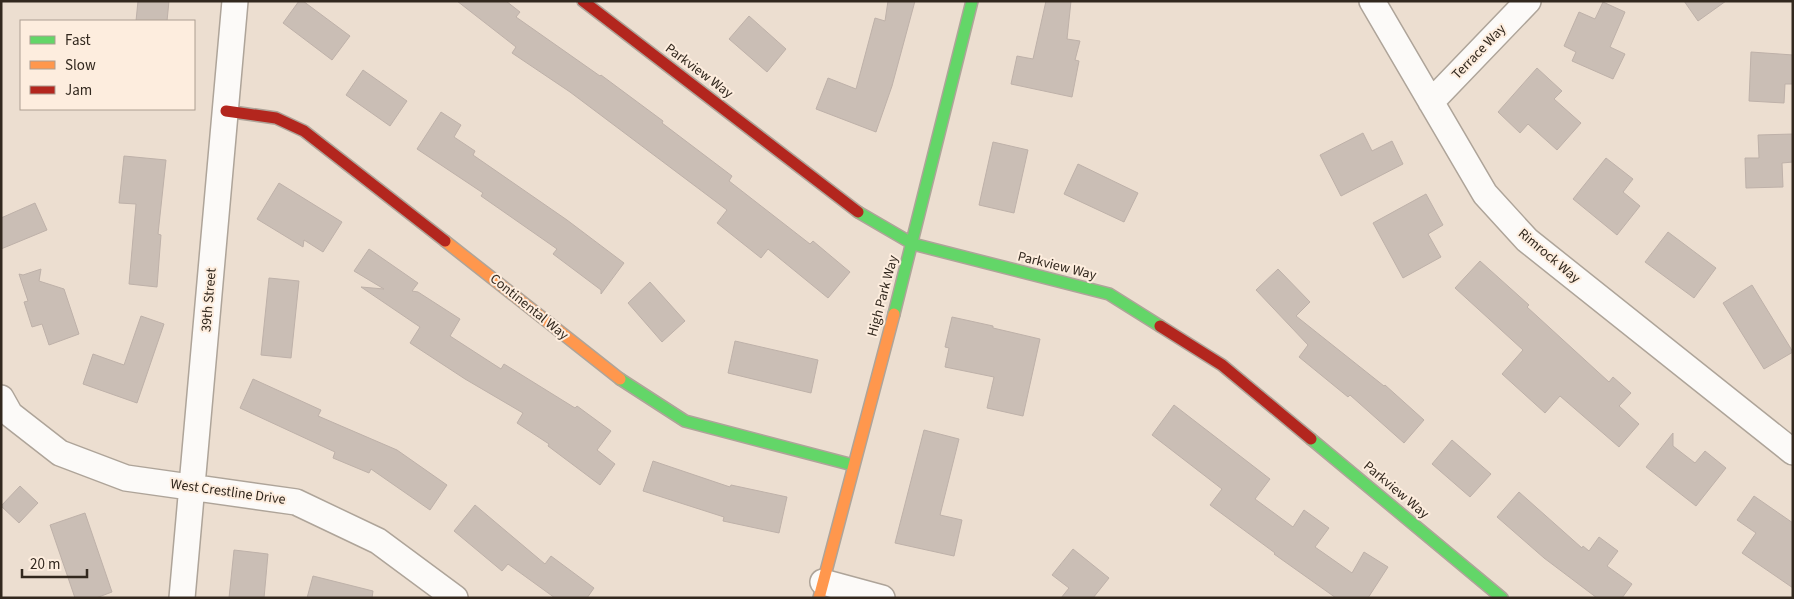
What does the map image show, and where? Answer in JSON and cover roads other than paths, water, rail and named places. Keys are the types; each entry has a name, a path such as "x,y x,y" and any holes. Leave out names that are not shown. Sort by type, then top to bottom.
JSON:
{"street":[{"name":"39th Street","path":"182,598 235,1"},
{"name":"Parkview Way","path":"583,1 865,217 912,244 1109,294 1222,365 1502,598"},
{"name":"High Park Way","path":"821,590 912,244 972,1"},
{"name":"Rimrock Way","path":"1372,1 1485,194 1527,240 1791,445"},
{"name":"Terrace Way","path":"1431,102 1528,1"},
{"name":"Continental Way","path":"226,111 276,118 304,131 612,373 685,421 853,465"},
{"name":"West Crestline Drive","path":"1,398 10,414 60,453 126,478 296,502 378,542 455,598"},
{"path":"821,590 882,598"}]}
